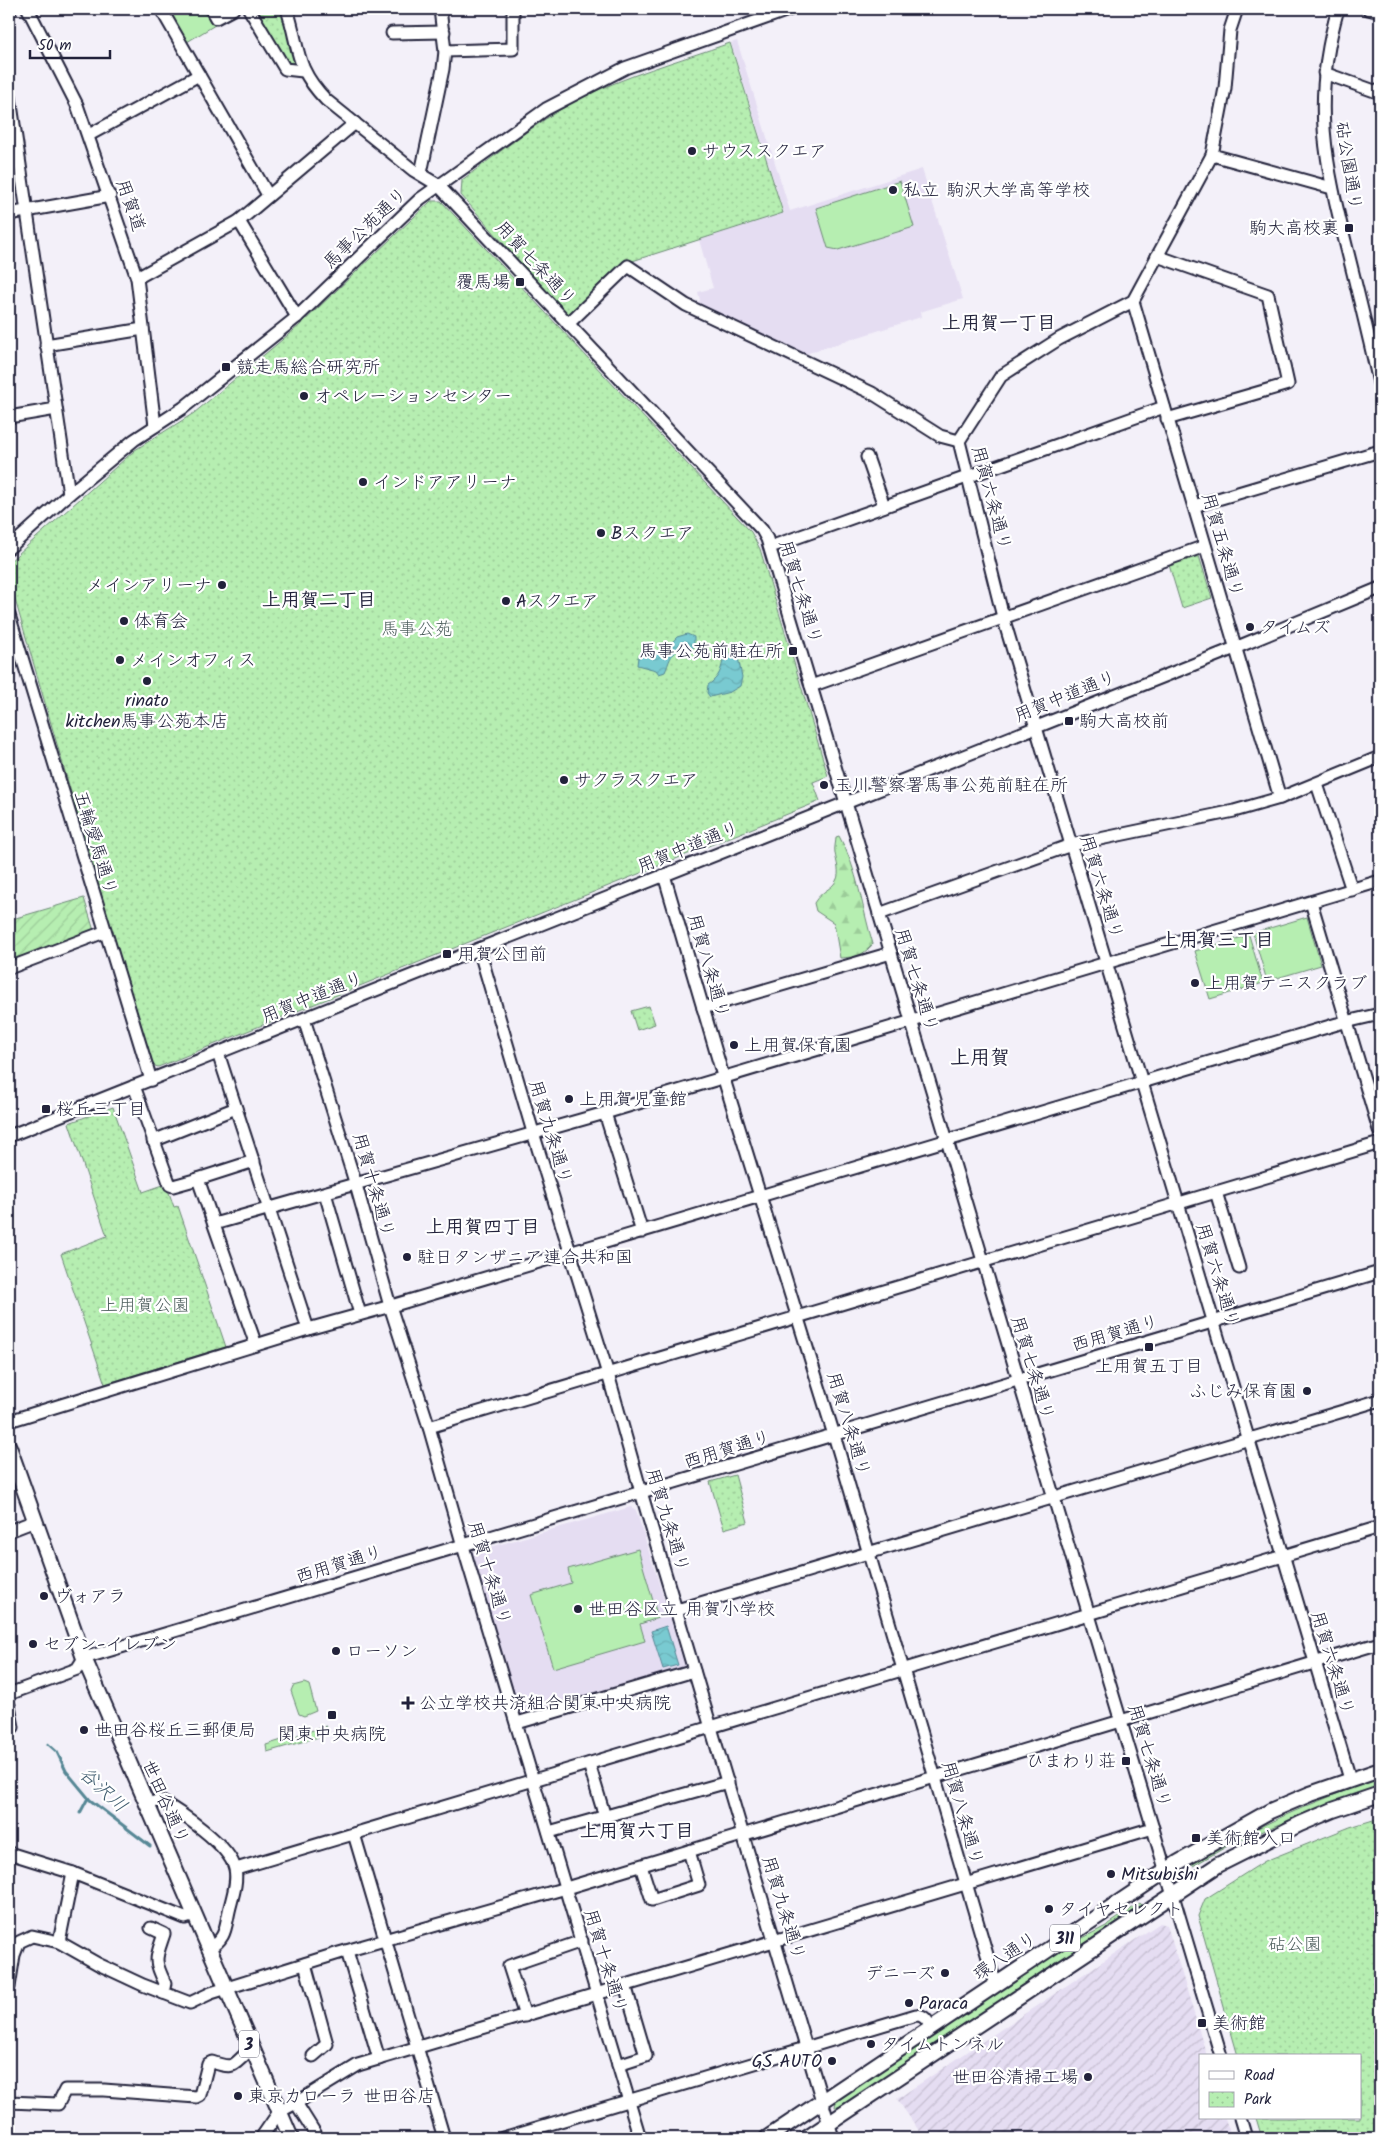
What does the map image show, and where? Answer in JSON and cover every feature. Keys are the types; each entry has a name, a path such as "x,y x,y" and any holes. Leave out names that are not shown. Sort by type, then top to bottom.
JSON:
{"main road":[{"name":"世田谷通り","path":"9,1447 84,1658 195,1915 225,1990 291,2138"},
{"name":"環八通り","path":"767,2138 1166,1870 1263,1815 1310,1794 1380,1770"},
{"name":"311","path":"807,2138 1173,1893 1218,1865 1252,1846 1332,1810 1380,1794"}],"street":[{"name":"用賀道","path":"28,9 77,106 110,196 137,278 155,426"},
{"path":"161,9 268,195"},
{"path":"210,9 216,18 233,9"},
{"path":"249,9 285,69 303,70"},
{"name":"用賀七条通り","path":"287,9 296,50 303,70 313,87 326,100 413,170 421,173 438,185 762,530 770,547 1220,2054"},
{"path":"421,173 444,51 444,32 440,9"},
{"path":"444,51 513,49 513,9"},
{"name":"馬事公苑通り","path":"9,548 69,494 155,426 183,408 297,317 420,198 546,109 584,88 641,62 791,9"},
{"path":"959,441 1001,376 1059,339 1133,301 1212,155 1226,88 1230,30 1237,9"},
{"name":"砧公園通り","path":"1338,9 1329,43 1324,74 1324,131 1332,188 1376,350 1380,386"},
{"path":"1368,9 1380,12"},
{"path":"392,33 444,32"},
{"path":"1324,74 1380,93"},
{"path":"88,135 199,75"},
{"path":"9,91 69,494"},
{"path":"137,278 238,221 355,123"},
{"path":"1212,155 1332,188"},
{"path":"9,214 110,196"},
{"path":"238,221 297,317"},
{"path":"770,547 1040,450 1166,413 1288,384 1268,295 1157,256"},
{"name":"用賀六条通り","path":"568,324 628,266 686,305 872,393 940,436 959,441 1003,617 1350,1779"},
{"name":"用賀五条通り","path":"1133,301 1280,798"},
{"path":"46,345 143,329"},
{"path":"9,417 56,409"},
{"path":"1194,506 1380,451"},
{"path":"867,457 884,506"},
{"path":"811,686 1205,546"},
{"name":"用賀中道通り","path":"9,1136 1235,648 1380,588"},
{"name":"五輪愛馬通り","path":"9,615 104,932 151,1080"},
{"path":"880,914 1071,845 1234,811 1280,798 1380,757"},
{"path":"1316,784 1352,890"},
{"name":"用賀八条通り","path":"664,875 723,1076 869,1552 902,1670 996,1985"},
{"path":"214,1224 356,1185 605,1112 1380,881"},
{"path":"1312,902 1380,1133"},
{"path":"9,968 104,932"},
{"name":"用賀九条通り","path":"479,949 533,1133 608,1374 641,1492 808,2048 833,2138"},
{"path":"703,1008 891,953"},
{"path":"9,1421 308,1329 642,1232 1347,1021 1380,1014"},
{"name":"用賀十条通り","path":"304,1019 356,1185 390,1306 429,1427 640,2138"},
{"path":"218,1053 308,1329"},
{"path":"134,1086 170,1185 173,1186 198,1179 254,1161"},
{"path":"153,1141 236,1108"},
{"path":"605,1112 642,1232"},
{"path":"429,1427 1380,1143"},
{"path":"198,1179 256,1345"},
{"path":"1216,1192 1238,1268"},
{"path":"325,1193 360,1314"},
{"name":"西用賀通り","path":"84,1658 1380,1272"},
{"path":"677,1610 1380,1400"},
{"path":"9,1531 35,1521"},
{"path":"236,1869 1380,1527"},
{"path":"9,1987 11,1955 19,1942 32,1936 59,1942 98,1964 190,2003 347,1951 641,1866 1380,1643"},
{"path":"9,1694 77,1669 84,1658"},
{"path":"517,1723 694,1671"},
{"path":"9,1705 13,1728 9,1731"},
{"path":"589,1764 605,1817"},
{"path":"549,1832 728,1782"},
{"path":"147,1805 159,1800 178,1811 211,1836 230,1857 236,1869 235,1884 224,1936 218,1944 208,1950"},
{"path":"261,2138 279,2112 358,2065 1153,1828"},
{"path":"354,1834 444,2138"},
{"path":"641,1866 652,1900 699,1885 689,1851"},
{"path":"9,1853 73,1873 185,1918 195,1915"},
{"path":"59,1942 73,1873"},
{"path":"151,1928 164,1934 156,1958 156,1966 165,1983 163,1993"},
{"path":"525,2016 509,1966 582,1941"},
{"path":"347,1951 379,2059"},
{"path":"305,1964 327,2044 313,2056"},
{"path":"618,2065 646,2056 625,1985"},
{"path":"503,2138 916,2015 921,2015 925,2018 932,2028"},
{"path":"9,2102 58,2104 65,2090 104,2090 196,2097 200,2095 208,2064 212,2062 228,2067 234,2066 252,2049"},
{"path":"296,2103 318,2138"},
{"path":"1241,2120 1246,2138"}],"shaded area":[{"name":"私立 駒沢大学高等学校","path":"737,41 790,211 922,169 963,299 920,312 921,317 802,355 696,306 700,300 698,292 713,288 699,240 784,213 731,43"},
{"name":"世田谷区立 用賀小学校","path":"631,1507 636,1510 685,1666 683,1670 524,1716 520,1714 473,1552"},
{"path":"1160,1923 1167,1925 1206,2054 1199,2054 1199,2120 1226,2120 1231,2138 924,2138 897,2099"}],"green space":[{"path":"167,9 205,9 215,25 187,42"},
{"path":"252,9 283,9 298,67 287,65"},
{"path":"730,43 783,213 626,263 568,317 461,195 462,180 531,129 575,101 632,76"},
{"path":"900,181 914,227 838,250 828,248 816,208"},
{"name":"馬事公苑","path":"431,201 441,201 751,532 760,549 828,776 813,782 820,801 158,1067 150,1064 9,579 9,562 135,450 194,413 300,325"},
{"path":"1199,556 1212,598 1182,608 1169,565"},
{"path":"839,836 851,862 873,944 859,955 840,958 834,923 816,911 814,903 820,895 834,884 837,878 835,849 836,837"},
{"path":"84,898 94,931 14,960 9,944 9,920"},
{"path":"1307,917 1321,965 1267,981 1253,933"},
{"path":"1249,935 1263,983 1210,999 1195,951"},
{"path":"649,1006 655,1024 637,1030 631,1011"},
{"name":"上用賀公園","path":"113,1107 143,1192 166,1184 174,1207 178,1206 226,1347 105,1384 61,1254 107,1236 69,1123"},
{"path":"735,1475 748,1522 724,1529 710,1482"},
{"path":"638,1549 658,1618 640,1624 645,1641 553,1668 531,1595 571,1583 568,1569"},
{"path":"304,1683 309,1685 316,1711 304,1716 299,1714 291,1691 293,1686"},
{"path":"326,1726 329,1734 267,1752 266,1745"},
{"path":"1380,1778 1380,1787 1328,1804 1231,1844 1193,1866 1191,1864 1283,1816"},
{"name":"砧公園","path":"1380,1818 1380,2138 1262,2138 1257,2120 1362,2120 1362,2054 1237,2054 1198,1916 1205,1899 1265,1861 1350,1827"},
{"path":"1140,1903 1142,1905 840,2107 835,2107 836,2101 1069,1945 1106,1926"}],"water":[{"path":"687,634 694,637 694,647 674,653 665,672 659,674 656,670 637,665 638,657 643,649 661,654 677,637"},
{"path":"731,653 738,657 742,677 740,686 730,692 710,697 707,693 708,685 719,673 724,656"},
{"path":"666,1626 678,1665 663,1669 651,1631"}],"waterway":[{"name":"谷沢川","path":"48,1744 57,1752 66,1771 90,1800 150,1846"},
{"path":"80,1813 88,1798"}],"place":[{"name":"サウススクエア","path":"692,151"},
{"name":"私立 駒沢大学高等学校","path":"893,190"},
{"name":"駒大高校裏","path":"1349,228"},
{"name":"覆馬場","path":"520,282"},
{"name":"競走馬総合研究所","path":"226,367"},
{"name":"オペレーションセンター","path":"304,396"},
{"name":"インドアアリーナ","path":"363,482"},
{"name":"Bスクエア","path":"601,533"},
{"name":"メインアリーナ","path":"222,585"},
{"name":"Aスクエア","path":"506,601"},
{"name":"体育会","path":"124,621"},
{"name":"タイムズ","path":"1250,627"},
{"name":"馬事公苑前駐在所","path":"793,651"},
{"name":"メインオフィス","path":"120,660"},
{"name":"rinato kitchen馬事公苑本店","path":"147,681"},
{"name":"駒大高校前","path":"1069,721"},
{"name":"サクラスクエア","path":"564,780"},
{"name":"玉川警察署馬事公苑前駐在所","path":"824,785"},
{"name":"用賀公団前","path":"447,954"},
{"name":"上用賀テニスクラブ","path":"1195,983"},
{"name":"上用賀保育園","path":"734,1045"},
{"name":"上用賀児童館","path":"569,1099"},
{"name":"桜丘三丁目","path":"46,1109"},
{"name":"駐日タンザニア連合共和国","path":"407,1257"},
{"name":"上用賀五丁目","path":"1149,1347"},
{"name":"ふじみ保育園","path":"1307,1391"},
{"name":"ヴォアラ","path":"44,1596"},
{"name":"世田谷区立 用賀小学校","path":"578,1609"},
{"name":"セブン-イレブン","path":"33,1644"},
{"name":"ローソン","path":"336,1651"},
{"name":"公立学校共済組合関東中央病院","path":"408,1703"},
{"name":"関東中央病院","path":"332,1715"},
{"name":"世田谷桜丘三郵便局","path":"84,1730"},
{"name":"ひまわり荘","path":"1126,1761"},
{"name":"美術館入口","path":"1196,1838"},
{"name":"Mitsubishi","path":"1111,1874"},
{"name":"タイヤセレクト","path":"1049,1909"},
{"name":"デニーズ","path":"945,1973"},
{"name":"Paraca","path":"909,2003"},
{"name":"美術館","path":"1202,2023"},
{"name":"タイムトンネル","path":"871,2044"},
{"name":"GS AUTO","path":"832,2061"},
{"name":"世田谷清掃工場","path":"1088,2077"},
{"name":"東京カローラ 世田谷店","path":"238,2096"}],"district":[{"name":"上用賀一丁目","path":"999,322"},
{"name":"上用賀二丁目","path":"319,599"},
{"name":"上用賀三丁目","path":"1217,939"},
{"name":"上用賀","path":"980,1057"},
{"name":"上用賀四丁目","path":"483,1226"},
{"name":"上用賀六丁目","path":"637,1830"}]}
